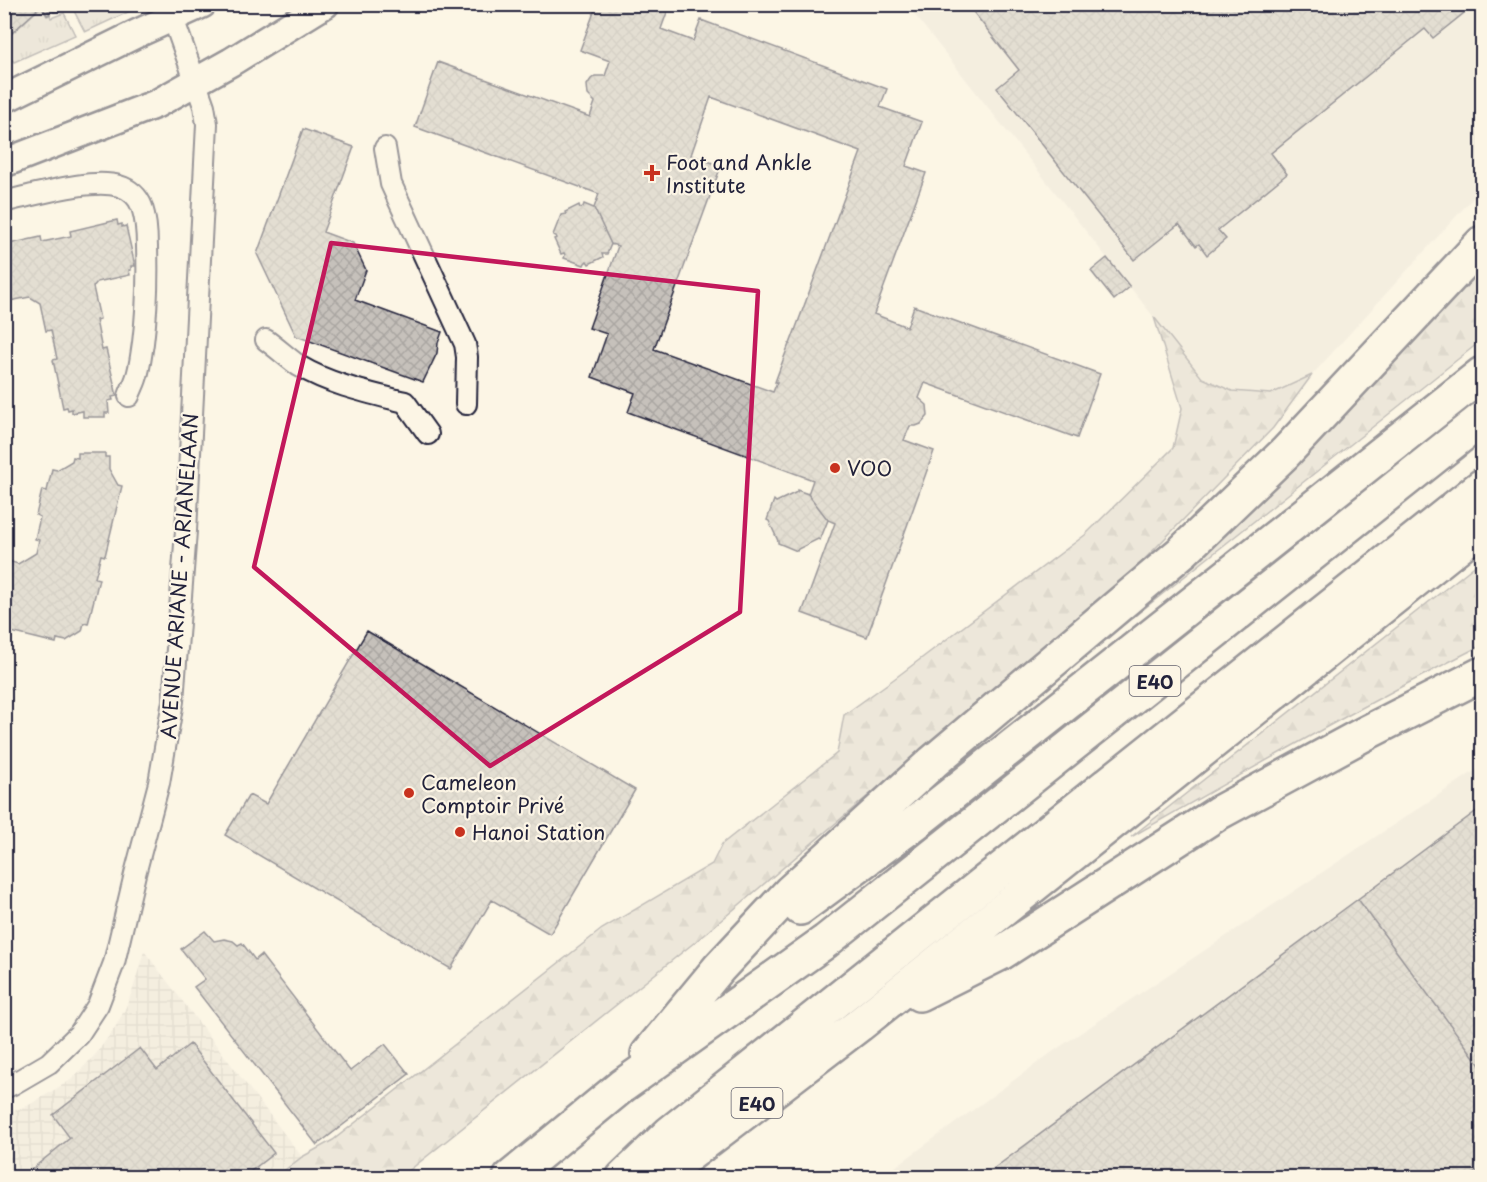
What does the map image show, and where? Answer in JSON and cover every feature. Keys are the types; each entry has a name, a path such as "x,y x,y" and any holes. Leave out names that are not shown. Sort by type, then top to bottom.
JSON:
{"highway":[{"path":"719,968 790,892 933,762 1191,543 1285,453 1482,243"},
{"name":"E40","path":"622,1086 719,968 914,825 1482,374"},
{"name":"E40","path":"510,1178 622,1086 826,941 1482,419"},
{"name":"E40","path":"623,1178 670,1132 1482,486"},
{"name":"E40","path":"652,1178 690,1154 859,1025 1482,527"},
{"path":"859,1025 1000,953 1218,813 1482,674"}],"main road":[{"path":"4,99 170,11 202,4"},
{"path":"4,163 150,106 231,62 325,4"}],"street":[{"name":"AVENUE ARIANE - ARIANELAAN","path":"4,1088 49,1063 79,1035 98,1005 114,963 159,783 173,701 186,531 207,124 206,111 170,11"},
{"path":"385,148 391,184 465,344 466,404"},
{"path":"11,200 85,184 104,183 130,191 137,198 144,218 148,274 141,359 129,396"},
{"path":"266,340 300,366 327,379 362,392 405,402 428,434"}],"highlighted area":[{"path":"331,243 758,291 740,612 490,766 254,567"}],"shaded area":[{"path":"907,5 1482,5 1482,188 1312,375 1271,394 1232,391 1202,378"},
{"path":"1482,766 1482,1177 880,1178 1055,1050"},
{"path":"144,951 302,1157 276,1177 5,1177 4,1115 29,1105 71,1080 96,1054 126,1007"}],"green space":[{"path":"141,4 141,6 85,32 73,9 79,5"},
{"path":"41,7 51,18 64,13 75,35 14,62 5,52 5,40"},
{"path":"1482,260 1482,340 1116,631 1184,571"},
{"path":"1154,317 1202,378 1232,391 1271,394 1312,375 1273,428 1129,575 700,938 401,1177 276,1177 302,1157 333,1140 602,929 712,864 722,844 837,753 844,715 1085,535 1173,448 1182,408"},
{"path":"1482,560 1482,645 1349,715 1131,837"}],"building":[{"path":"4,4 37,4 35,7 37,10 4,40"},
{"path":"40,4 72,4 63,10 48,11 50,14 47,15"},
{"path":"597,4 670,4 661,29 693,41 701,20 887,89 880,107 922,122 906,166 926,173 874,314 907,327 914,306 1100,374 1077,438 925,383 919,398 927,405 928,416 921,424 910,426 904,440 934,451 867,637 802,613 835,523 828,520 808,494 813,480 628,412 635,393 592,377 607,334 589,328 618,246 611,244 594,208 599,194 415,127 438,62 590,117 595,102 588,95 587,85 595,76 605,76 610,61 580,50","holes":["711,97 861,152 773,392 654,349 721,166 691,155"]},
{"path":"967,4 1458,4 1464,13 1433,38 1425,29 1271,153 1287,174 1218,230 1226,239 1207,255 1199,244 1196,246 1179,224 1134,260 997,88 1019,70"},
{"path":"303,129 354,147 323,232 353,243 366,270 355,300 442,332 437,353 423,382 296,336 257,254"},
{"path":"584,204 594,208 611,244 607,254 602,254 603,257 589,264 587,261 584,265 564,258 564,253 561,254 554,239 557,238 553,235 561,215 579,205 580,208 583,207"},
{"path":"117,220 118,225 126,226 135,266 131,266 130,275 97,282 93,287 100,319 96,320 102,350 106,349 117,396 108,401 109,413 105,413 105,417 83,417 83,411 72,413 72,409 63,408 53,360 57,359 51,330 46,331 40,303 30,297 4,302 4,245 41,237 42,242 71,236 70,231"},
{"path":"1107,258 1130,287 1114,300 1091,271"},
{"path":"4,409 9,410 4,428"},
{"path":"78,453 105,453 105,457 109,457 109,469 118,485 122,486 105,556 101,555 95,578 99,579 88,624 84,623 82,631 66,641 57,639 56,643 11,632 12,628 4,626 4,555 5,560 18,564 36,553 39,540 35,539 40,517 36,515 42,490 47,491 52,469 57,470 72,461 73,457 78,458"},
{"path":"797,490 808,494 828,520 820,540 797,551 778,543 767,520 774,500 776,502"},
{"path":"367,631 635,790 550,934 492,900 451,969 225,835 249,795 266,804"},
{"path":"1482,807 1482,1068 1358,899"},
{"path":"1358,899 1482,1068 1482,1167 1468,1178 981,1178"},
{"path":"205,931 214,941 224,939 238,945 242,943 255,960 261,955 350,1071 385,1044 409,1074 317,1145 194,987 205,979 181,949"},
{"path":"190,1044 274,1153 242,1178 21,1178 70,1138 53,1115 140,1048 157,1070"}],"place":[{"name":"Foot and Ankle Institute","path":"652,173"},
{"name":"VOO","path":"835,468"},
{"name":"Cameleon Comptoir Privé","path":"409,793"},
{"name":"Hanoi Station","path":"460,832"}]}
